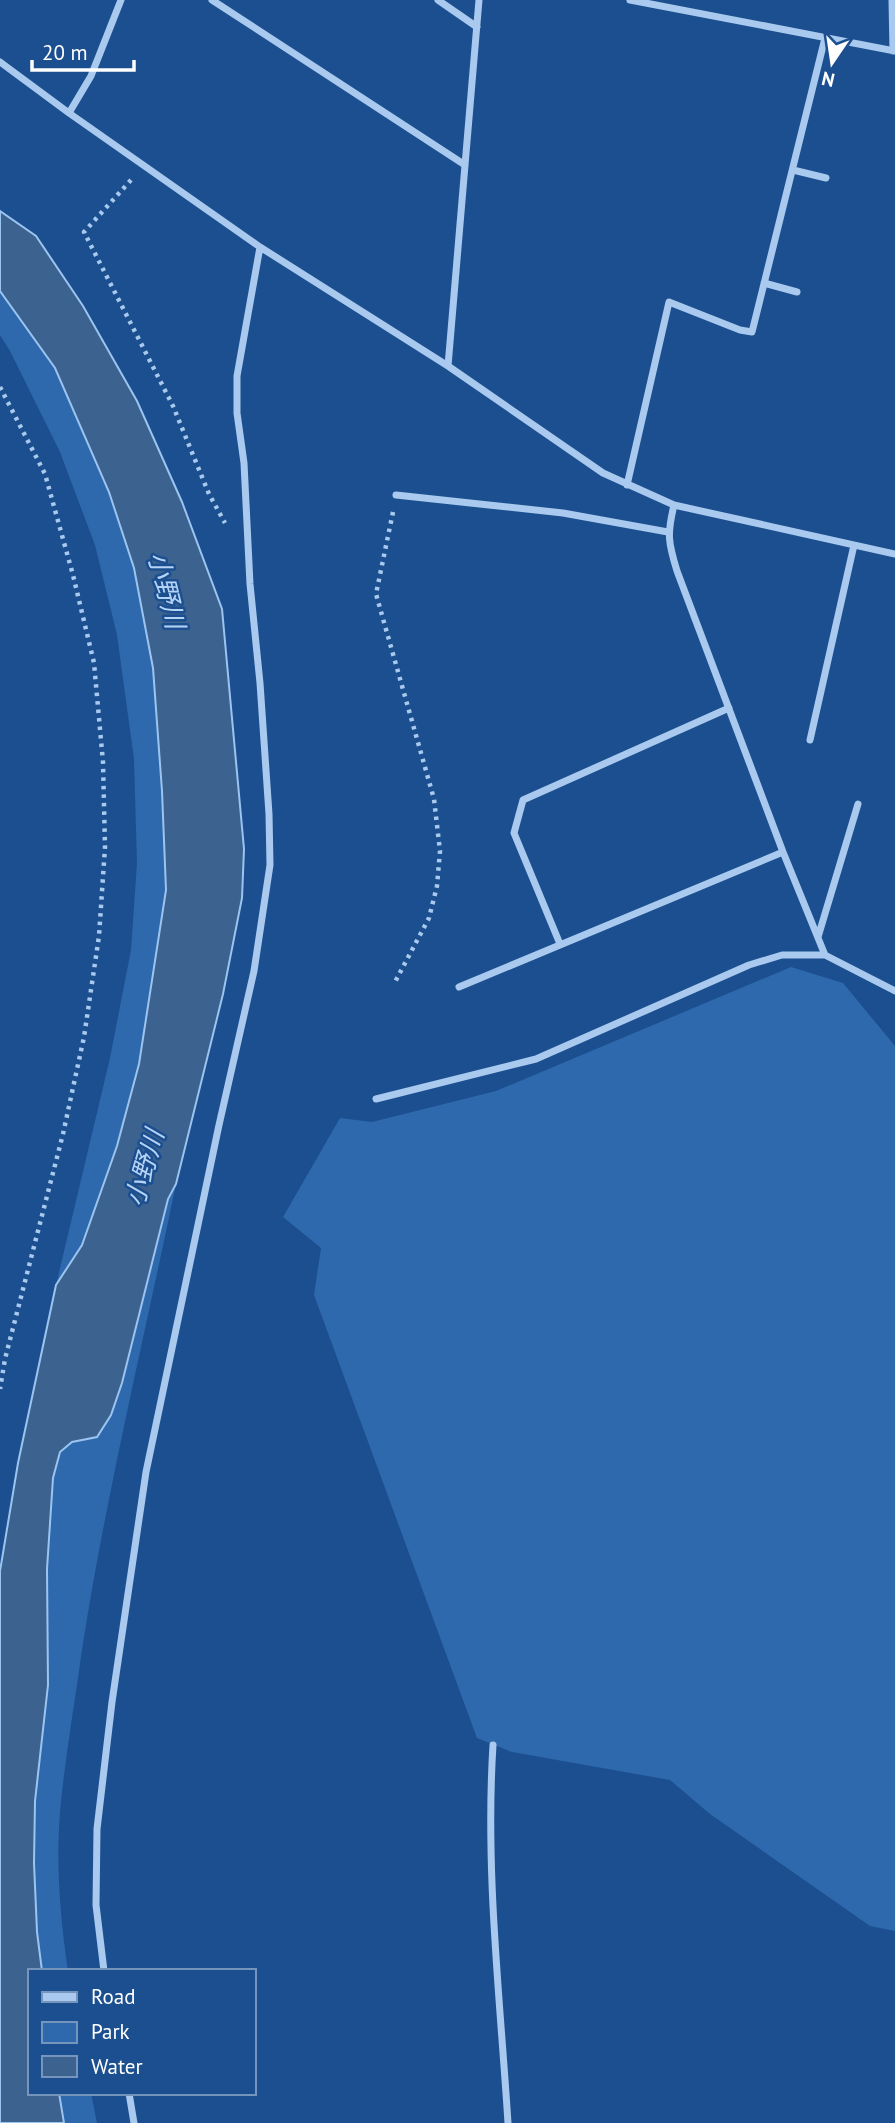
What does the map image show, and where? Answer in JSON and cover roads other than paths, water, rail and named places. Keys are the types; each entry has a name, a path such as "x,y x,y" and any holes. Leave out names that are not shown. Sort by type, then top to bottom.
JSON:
{"street":[{"path":"69,113 91,76 121,0"},
{"path":"212,0 465,165"},
{"path":"438,0 477,27"},
{"path":"448,366 479,0"},
{"path":"630,0 894,51 892,0"},
{"path":"627,485 669,302 740,330 752,332 825,38"},
{"path":"0,62 260,247 448,366 603,473 674,505 895,554"},
{"path":"793,170 826,178"},
{"path":"104,1969 96,1905 97,1829 112,1702 142,1497 219,1125 254,971 270,865 269,814 250,584 244,463 237,413 237,376 260,247"},
{"path":"764,283 797,292"},
{"path":"396,495 563,513 668,532"},
{"path":"674,505 668,532 677,571 783,852 825,955"},
{"path":"810,740 854,545"},
{"path":"560,944 514,833 523,800 729,708"},
{"path":"818,937 858,804"},
{"path":"459,987 783,852"},
{"path":"376,1099 537,1059 749,965 782,955 825,955 895,991"},
{"path":"493,1745 489,1803 508,2123"},
{"path":"129,2095 134,2123"}],"water":[{"name":"小野川","path":"0,211 36,236 83,306 137,401 182,502 222,609 244,849 242,898 223,994 176,1184 168,1199 122,1383 111,1415 97,1437 72,1442 60,1452 53,1478 47,1569 48,1685 35,1801 34,1863 42,1969 28,1969 28,2095 59,2095 64,2123 0,2123 0,1571 18,1463 56,1285 82,1245 117,1146 139,1064 166,890 153,668 134,568 109,492 55,368 0,291"}]}
